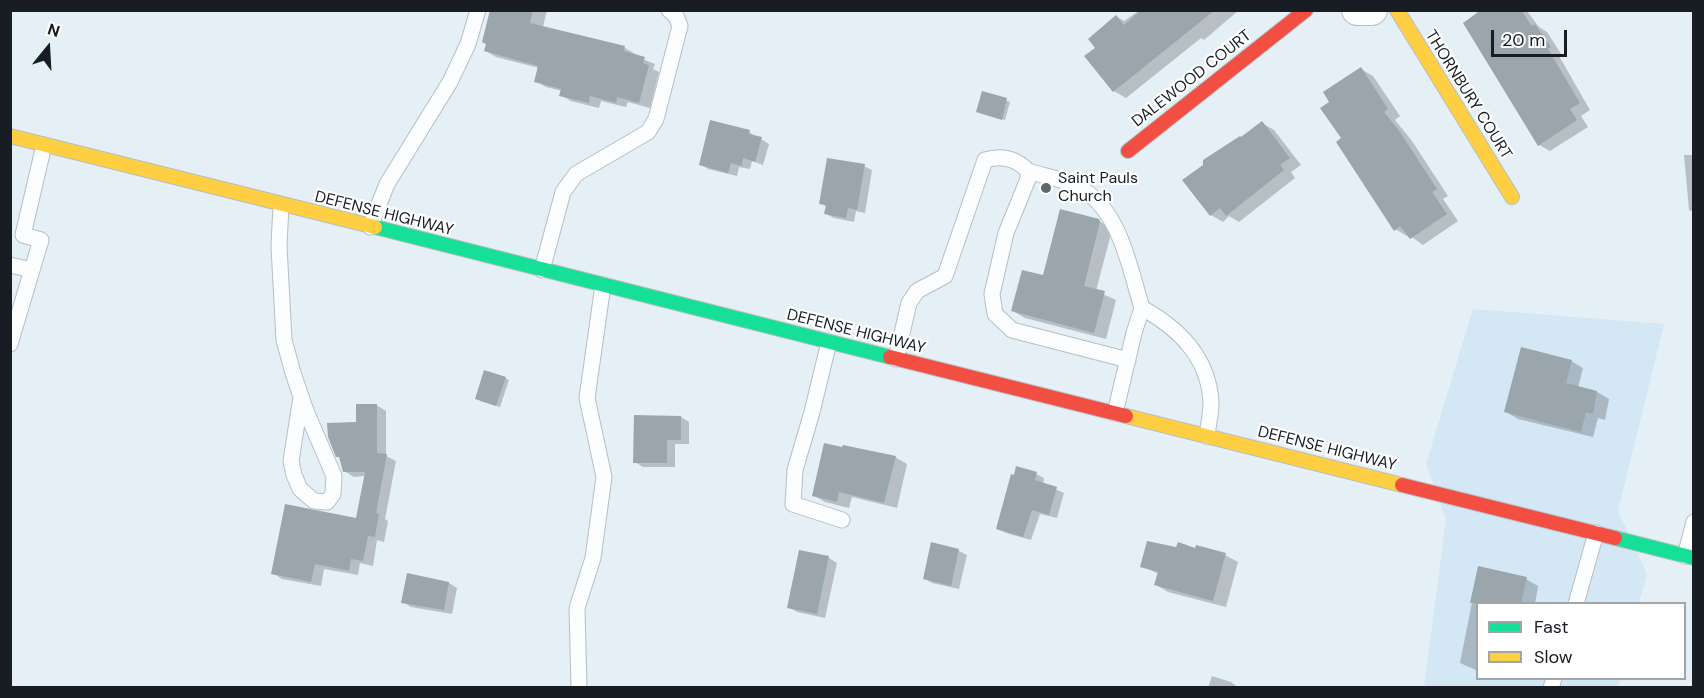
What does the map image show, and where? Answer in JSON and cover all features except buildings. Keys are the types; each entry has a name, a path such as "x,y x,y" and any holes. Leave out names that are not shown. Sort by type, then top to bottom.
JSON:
{"main road":[{"name":"DALEWOOD COURT","path":"1128,151 1306,10"},
{"name":"THORNBURY COURT","path":"1397,10 1512,197"},
{"name":"DEFENSE HIGHWAY","path":"10,136 1689,557"}],"street":[{"path":"1358,10 1372,10"}],"lane":[{"path":"370,227 387,184 459,63 468,44 478,10"},
{"path":"542,270 563,192 568,182 576,174 648,132 656,119 680,26 676,15 669,10"},
{"path":"10,344 41,240 23,235 44,145"},
{"path":"896,359 909,303 917,291 945,276 985,160 999,156 1021,163 1028,171 1075,185 1092,196 1108,213 1117,232 1142,308 1115,413"},
{"path":"1028,171 1028,179 1006,233 992,294 994,314 1012,330 1128,360"},
{"path":"281,205 279,246 284,340 301,397 334,476 333,494 327,502 314,501 300,489 294,475 291,461 301,397"},
{"path":"10,265 32,270"},
{"path":"579,687 577,608 593,558 604,477 587,398 603,285"},
{"path":"1142,308 1161,319 1185,339 1206,372 1211,404 1207,436"},
{"path":"829,342 795,470 793,504 842,520"},
{"path":"1689,557 1694,522"},
{"path":"1576,602 1596,533"}],"shaded area":[{"path":"1473,309 1664,324 1618,511 1647,574 1639,602 1476,602 1476,680 1620,680 1618,687 1424,688 1446,519 1426,464"}],"traffic: fast":[{"path":"375,227 890,357"},
{"path":"1615,538 1694,558"}],"traffic: slow":[{"path":"1397,10 1512,197"},
{"path":"10,136 375,227"},
{"path":"1126,416 1402,485"}],"traffic: jam":[{"path":"1128,151 1306,10"},
{"path":"890,357 1126,416"},
{"path":"1402,485 1615,538"}],"place":[{"name":"Saint Pauls Church","path":"1046,188"}]}
